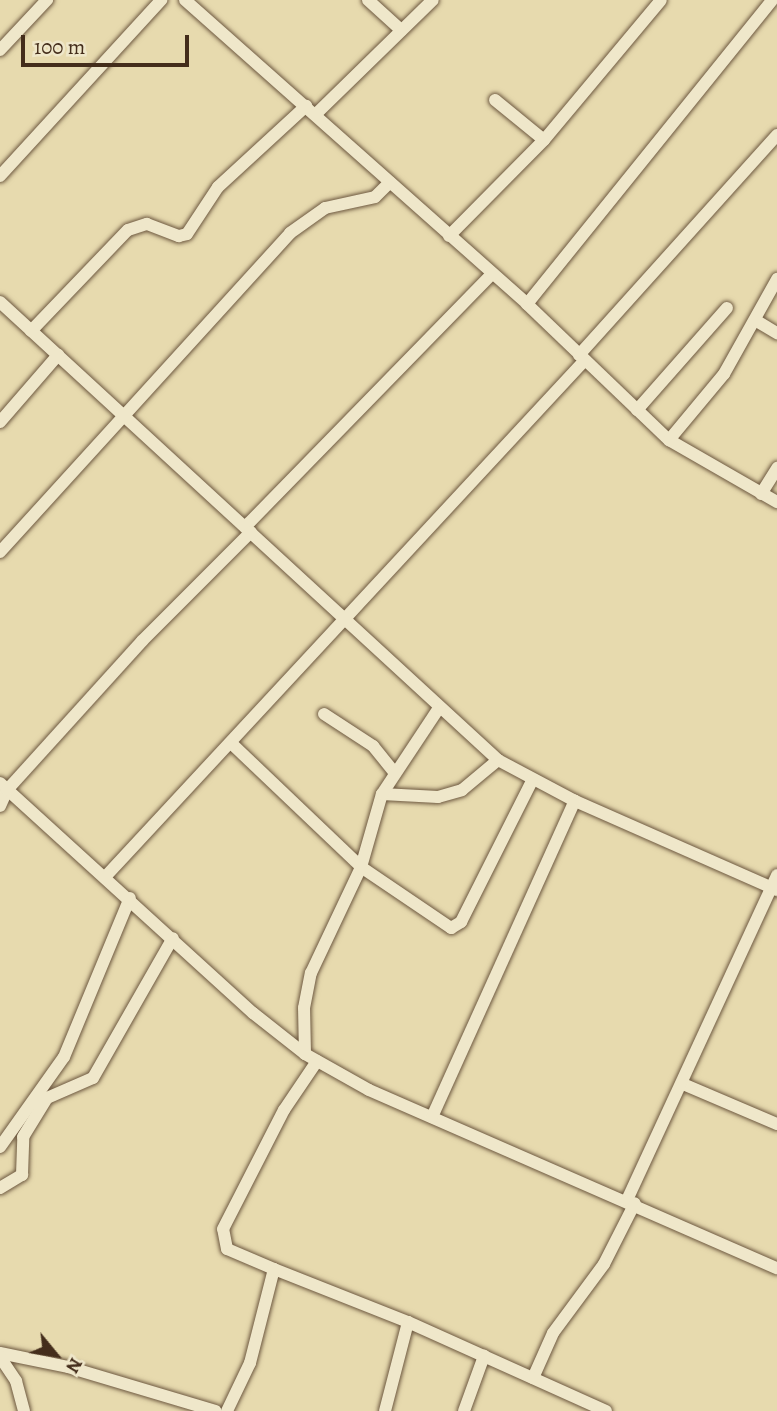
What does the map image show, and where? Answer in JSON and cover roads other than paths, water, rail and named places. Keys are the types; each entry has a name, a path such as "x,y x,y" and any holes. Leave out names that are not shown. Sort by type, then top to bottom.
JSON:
{"street":[{"path":"0,50 47,0"},
{"path":"0,176 161,0"},
{"path":"185,0 527,304 669,440 777,502"},
{"path":"368,0 401,30"},
{"path":"31,331 128,230 147,224 179,236 187,234 218,187 311,110 432,0"},
{"path":"449,236 544,140 661,0"},
{"path":"527,304 772,0"},
{"path":"495,100 544,140"},
{"path":"106,876 346,619 777,135"},
{"path":"0,552 290,233 325,208 375,197 390,182"},
{"path":"0,806 3,787 492,274"},
{"path":"669,440 724,373 777,279"},
{"path":"0,302 498,760 532,781 575,802 774,889"},
{"path":"637,410 727,309"},
{"path":"755,320 777,332"},
{"path":"0,422 58,355"},
{"path":"761,494 777,468"},
{"path":"439,708 382,794 361,867 311,973 304,1009 311,1057 223,1229 227,1249 408,1322 606,1411"},
{"path":"324,714 373,746 395,773"},
{"path":"231,743 361,867 445,926 457,928 532,781"},
{"path":"382,794 438,797 462,790 498,760"},
{"path":"3,787 106,876 253,1013 311,1057 432,1117 631,1201 777,1268"},
{"path":"432,1117 575,802"},
{"path":"533,1378 553,1333 604,1264 683,1084 774,889 777,875"},
{"path":"0,1147 64,1057 130,898"},
{"path":"0,1188 23,1175 23,1137 47,1098 93,1078 173,937"},
{"path":"683,1084 777,1124"},
{"path":"227,1411 250,1363 274,1269"},
{"path":"386,1411 408,1322"},
{"path":"0,1355 16,1381 24,1411"},
{"path":"0,1355 68,1367 216,1411"},
{"path":"464,1411 484,1356"}]}
